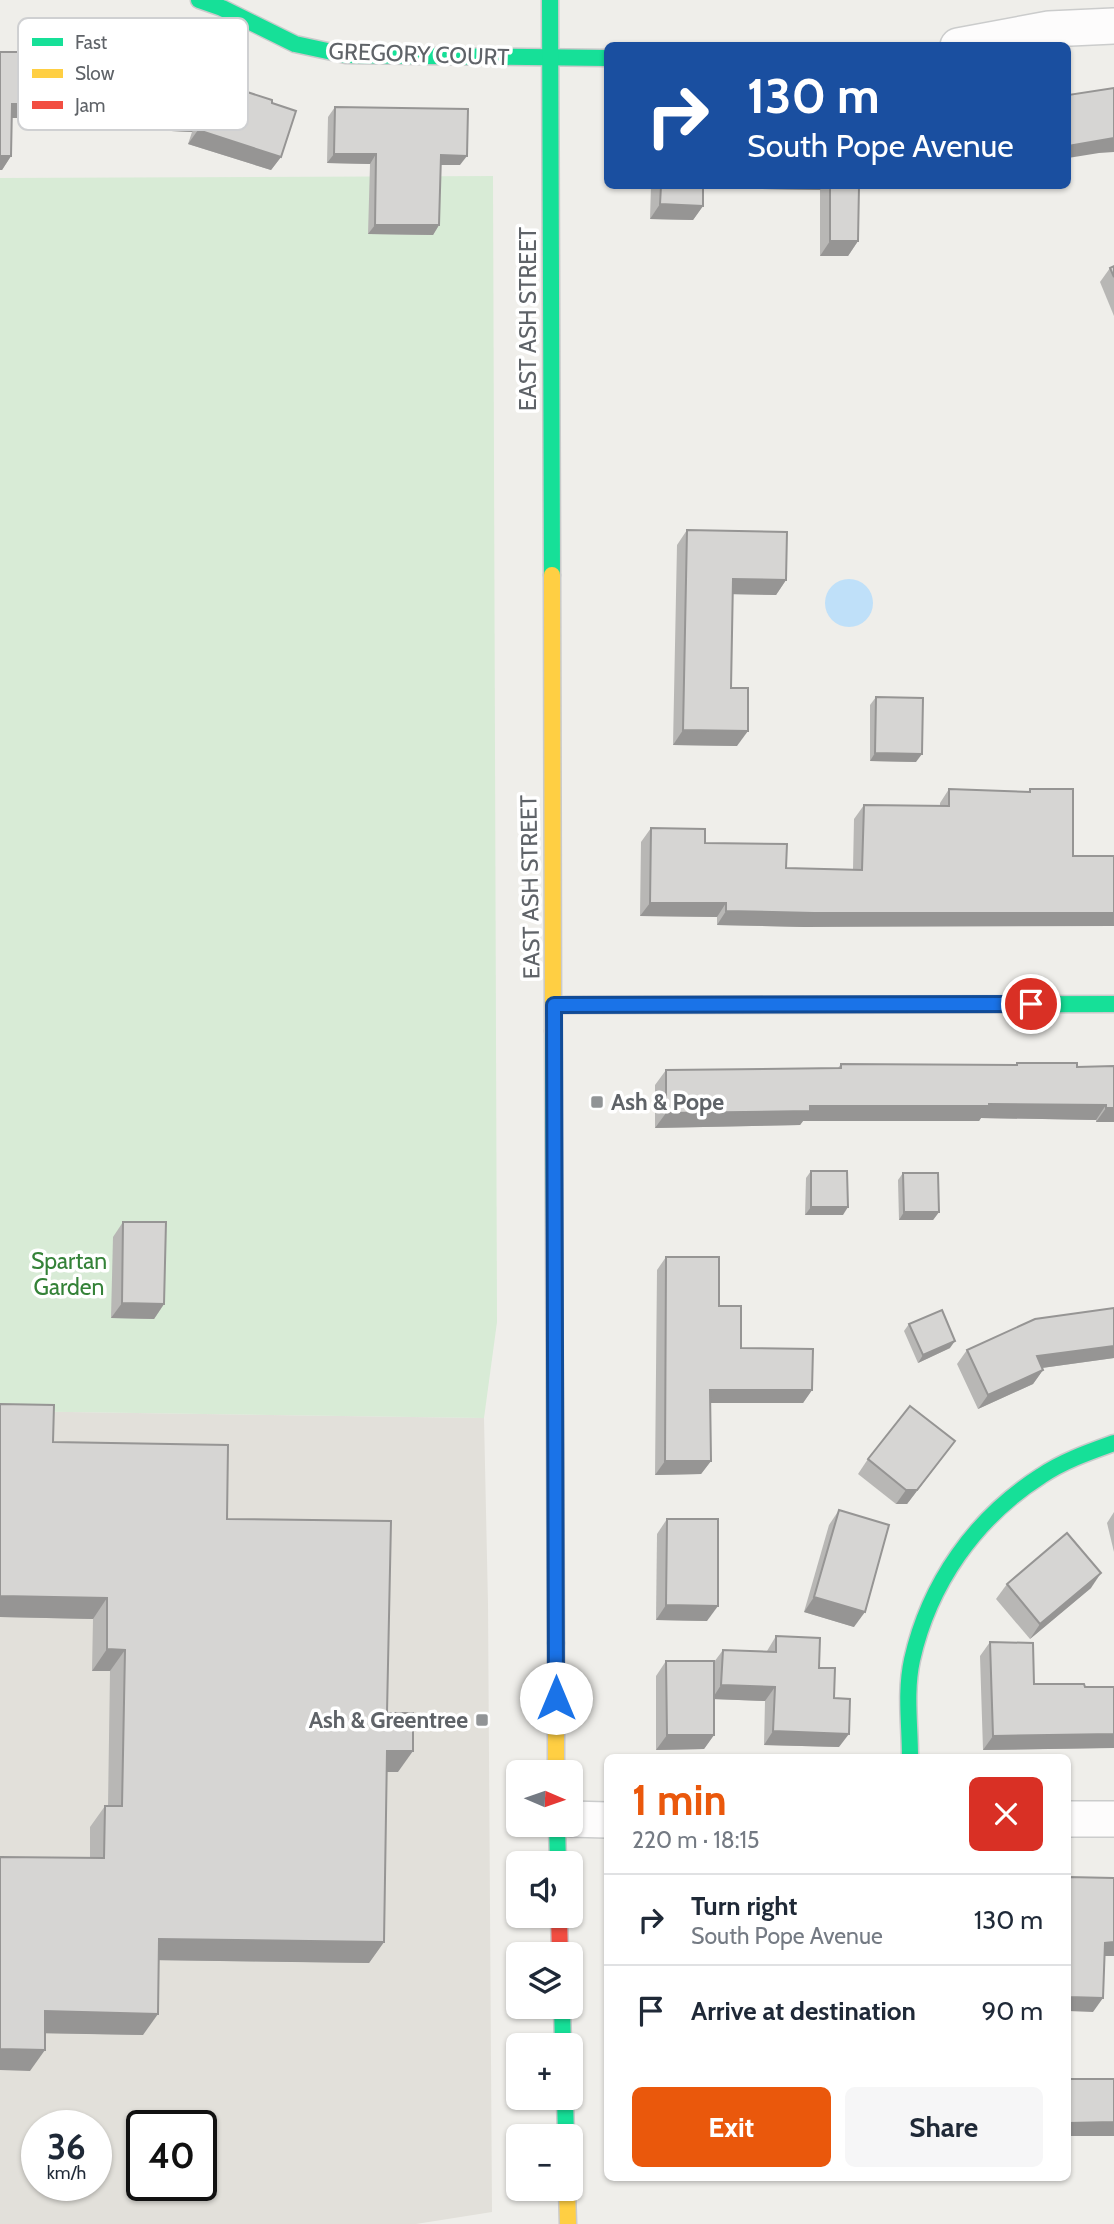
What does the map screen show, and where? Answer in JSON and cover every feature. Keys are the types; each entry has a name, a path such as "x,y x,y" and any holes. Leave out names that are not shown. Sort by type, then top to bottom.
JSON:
{"street":[{"name":"GREGORY COURT","path":"199,0 241,18"},
{"name":"EAST ASH STREET","path":"550,0 556,1760"},
{"name":"GREGORY COURT","path":"248,22 291,43 317,51 346,54 604,58"},
{"path":"979,42 1049,29 1114,26"},
{"path":"554,1005 1114,1004"},
{"path":"910,1754 911,1663 930,1599 960,1547 989,1516 1040,1474 1088,1450 1114,1443"},
{"path":"583,1819 604,1820"},
{"path":"1071,1819 1114,1819"},
{"path":"567,2201 568,2224"}],"shaded area":[{"path":"0,1411 484,1418 488,1604 492,2212 416,2224 0,2224"}],"green space":[{"name":"Spartan Garden","path":"493,176 497,1322 484,1418 0,1411 0,178"}],"water":[{"path":"849,579 866,586 873,603 866,620 849,627 832,620 825,603 832,586"}],"building":[{"path":"0,52 18,52 18,104 12,104 11,156 0,156"},
{"path":"1114,88 1114,138 1071,145 1071,95"},
{"path":"248,92 272,100 272,103 296,111 281,157 198,130 248,130"},
{"path":"335,107 468,109 467,156 441,155 439,225 375,225 376,154 334,154"},
{"path":"661,189 703,189 703,206 660,204"},
{"path":"830,189 859,189 858,241 830,241"},
{"path":"687,530 787,532 786,580 733,579 731,688 748,688 748,731 683,730"},
{"path":"876,697 923,698 922,754 875,753"},
{"path":"949,789 1030,792 1030,789 1073,789 1073,856 1114,856 1114,913 814,913 726,911 726,903 650,903 651,828 705,829 705,843 787,844 786,868 862,870 864,805 949,806"},
{"path":"1077,1063 1077,1067 1114,1066 1114,1108 1106,1108 1106,1105 989,1104 810,1106 810,1111 666,1113 666,1070 841,1068 841,1064"},
{"path":"811,1171 847,1171 848,1207 811,1207"},
{"path":"903,1173 938,1173 939,1212 904,1212"},
{"path":"123,1222 166,1222 164,1304 122,1303"},
{"path":"666,1257 719,1257 719,1306 741,1306 741,1348 813,1349 812,1390 710,1390 711,1461 665,1461"},
{"path":"1114,1308 1114,1346 1037,1356 1043,1370 988,1395 967,1350 1035,1319"},
{"path":"942,1310 955,1341 923,1355 909,1324"},
{"path":"0,1404 54,1405 53,1442 228,1445 227,1519 391,1521 387,1713 413,1713 413,1751 387,1751 384,1942 159,1939 158,2014 45,2011 45,2050 0,2049 0,1857 104,1858 105,1806 122,1806 125,1650 107,1649 107,1598 0,1596"},
{"path":"910,1406 955,1441 917,1490 906,1490 868,1459"},
{"path":"839,1510 889,1525 865,1612 814,1597"},
{"path":"667,1519 718,1519 718,1606 666,1605"},
{"path":"1067,1533 1101,1573 1040,1624 1007,1584"},
{"path":"776,1636 820,1638 819,1668 835,1668 834,1698 850,1699 849,1734 773,1731 775,1687 721,1685 723,1650 776,1652"},
{"path":"990,1642 1033,1643 1034,1684 1114,1687 1114,1734 993,1736"},
{"path":"666,1661 714,1661 714,1735 667,1735"},
{"path":"1071,1877 1114,1878 1114,1942 1105,1943 1103,1998 1071,1997"},
{"path":"1071,2079 1114,2079 1114,2122 1071,2123"}],"traffic: fast":[{"path":"199,0 242,18"},
{"path":"550,0 552,575"},
{"path":"248,21 295,44 346,55 604,58"},
{"path":"554,1005 1114,1004"},
{"path":"553,1031 556,1643"},
{"path":"910,1754 908,1696 912,1660 930,1605 958,1555 995,1512 1017,1493 1058,1466 1114,1443"},
{"path":"557,1838 558,1851"},
{"path":"562,2019 563,2033"},
{"path":"565,2110 566,2124"}],"traffic: slow":[{"path":"552,575 553,1031"},
{"path":"556,1643 556,1760"},
{"path":"567,2201 568,2224"}],"traffic: jam":[{"path":"559,1928 560,1942"}],"place":[{"name":"Ash & Pope","path":"597,1102"},
{"name":"Ash & Greentree","path":"482,1720"}],"route":[{"path":"556,1698 554,1005 1031,1004"}]}
